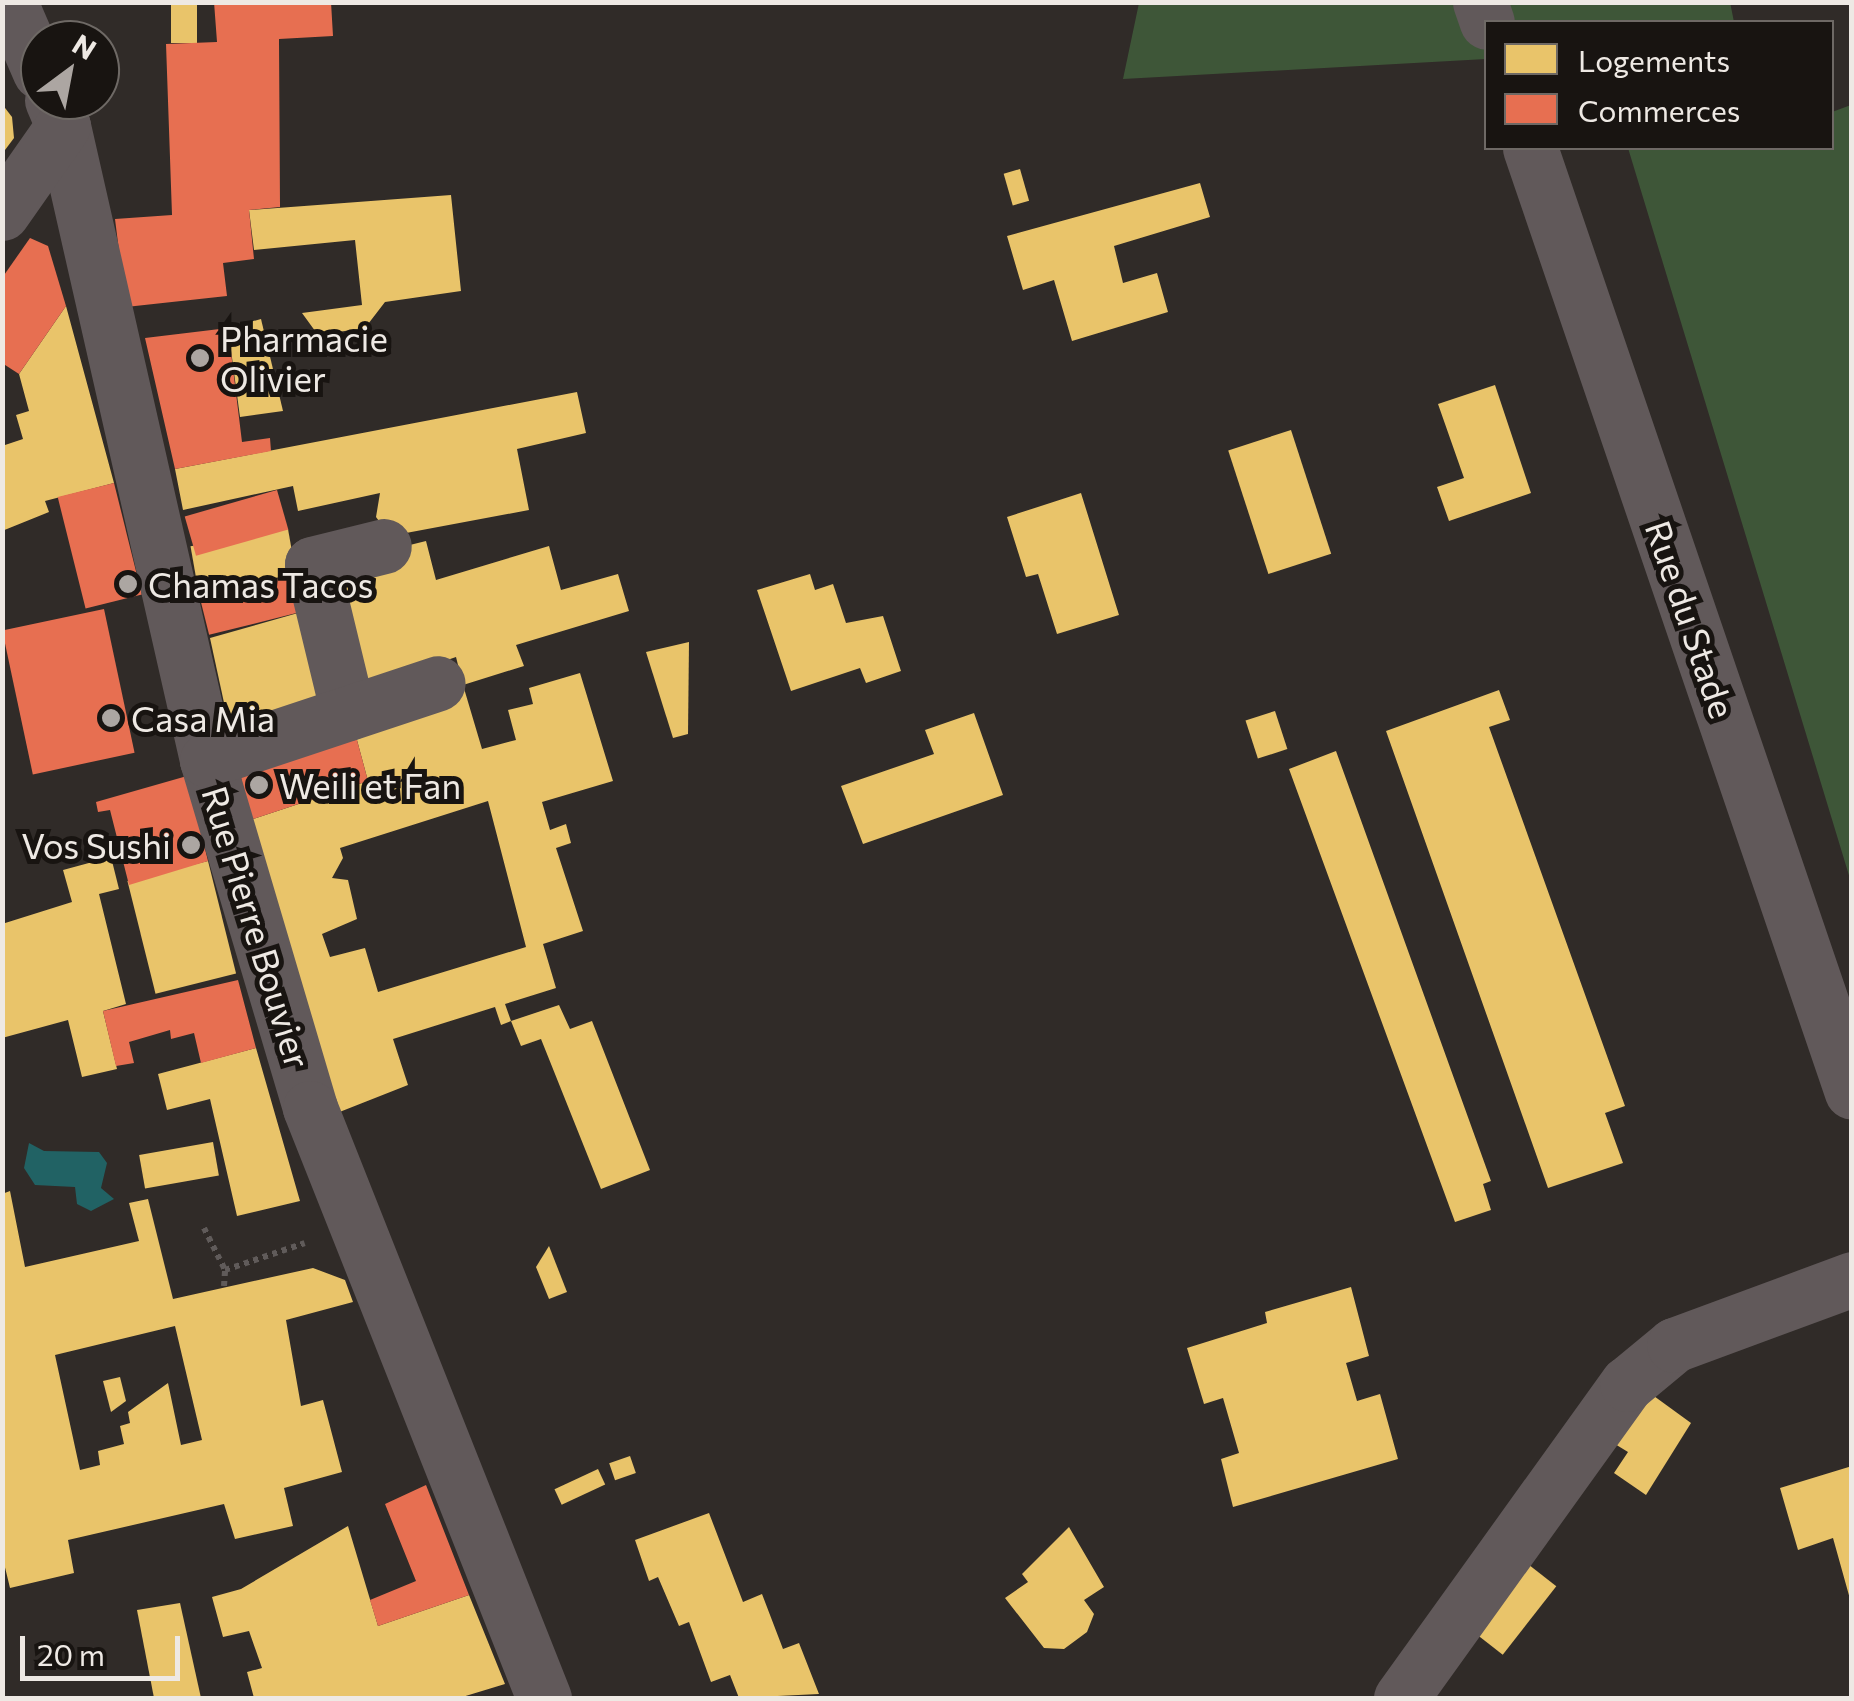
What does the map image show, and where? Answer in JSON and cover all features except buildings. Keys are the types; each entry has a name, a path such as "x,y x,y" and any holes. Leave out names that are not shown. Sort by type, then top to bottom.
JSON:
{"street":[{"path":"2,213 54,120"},
{"name":"Rue Pierre Bouvier","path":"60,120 207,760 310,1108 531,1695"},
{"name":"Rue du Stade","path":"1531,150 1852,1092"},
{"path":"348,713 312,564 384,546"},
{"path":"207,760 438,682"},
{"path":"1401,1698 1627,1384 1674,1345 1852,1279"}],"path":[{"path":"225,1270 354,1226"},
{"path":"204,1228 225,1270 224,1286"}],"green space":[{"path":"1730,2 1734,20 1484,20 1484,59 1123,79 1139,3"},
{"path":"1852,105 1851,882 1629,150 1834,150 1834,111"}],"water":[{"path":"29,1143 44,1151 99,1152 107,1163 101,1188 114,1199 91,1211 77,1204 75,1187 35,1185 24,1168"}],"place":[{"name":"Pharmacie Olivier","path":"200,358"},
{"name":"Chamas Tacos","path":"128,584"},
{"name":"Casa Mia","path":"111,718"},
{"name":"Weili et Fan","path":"259,785"},
{"name":"Vos Sushi","path":"191,845"}]}
